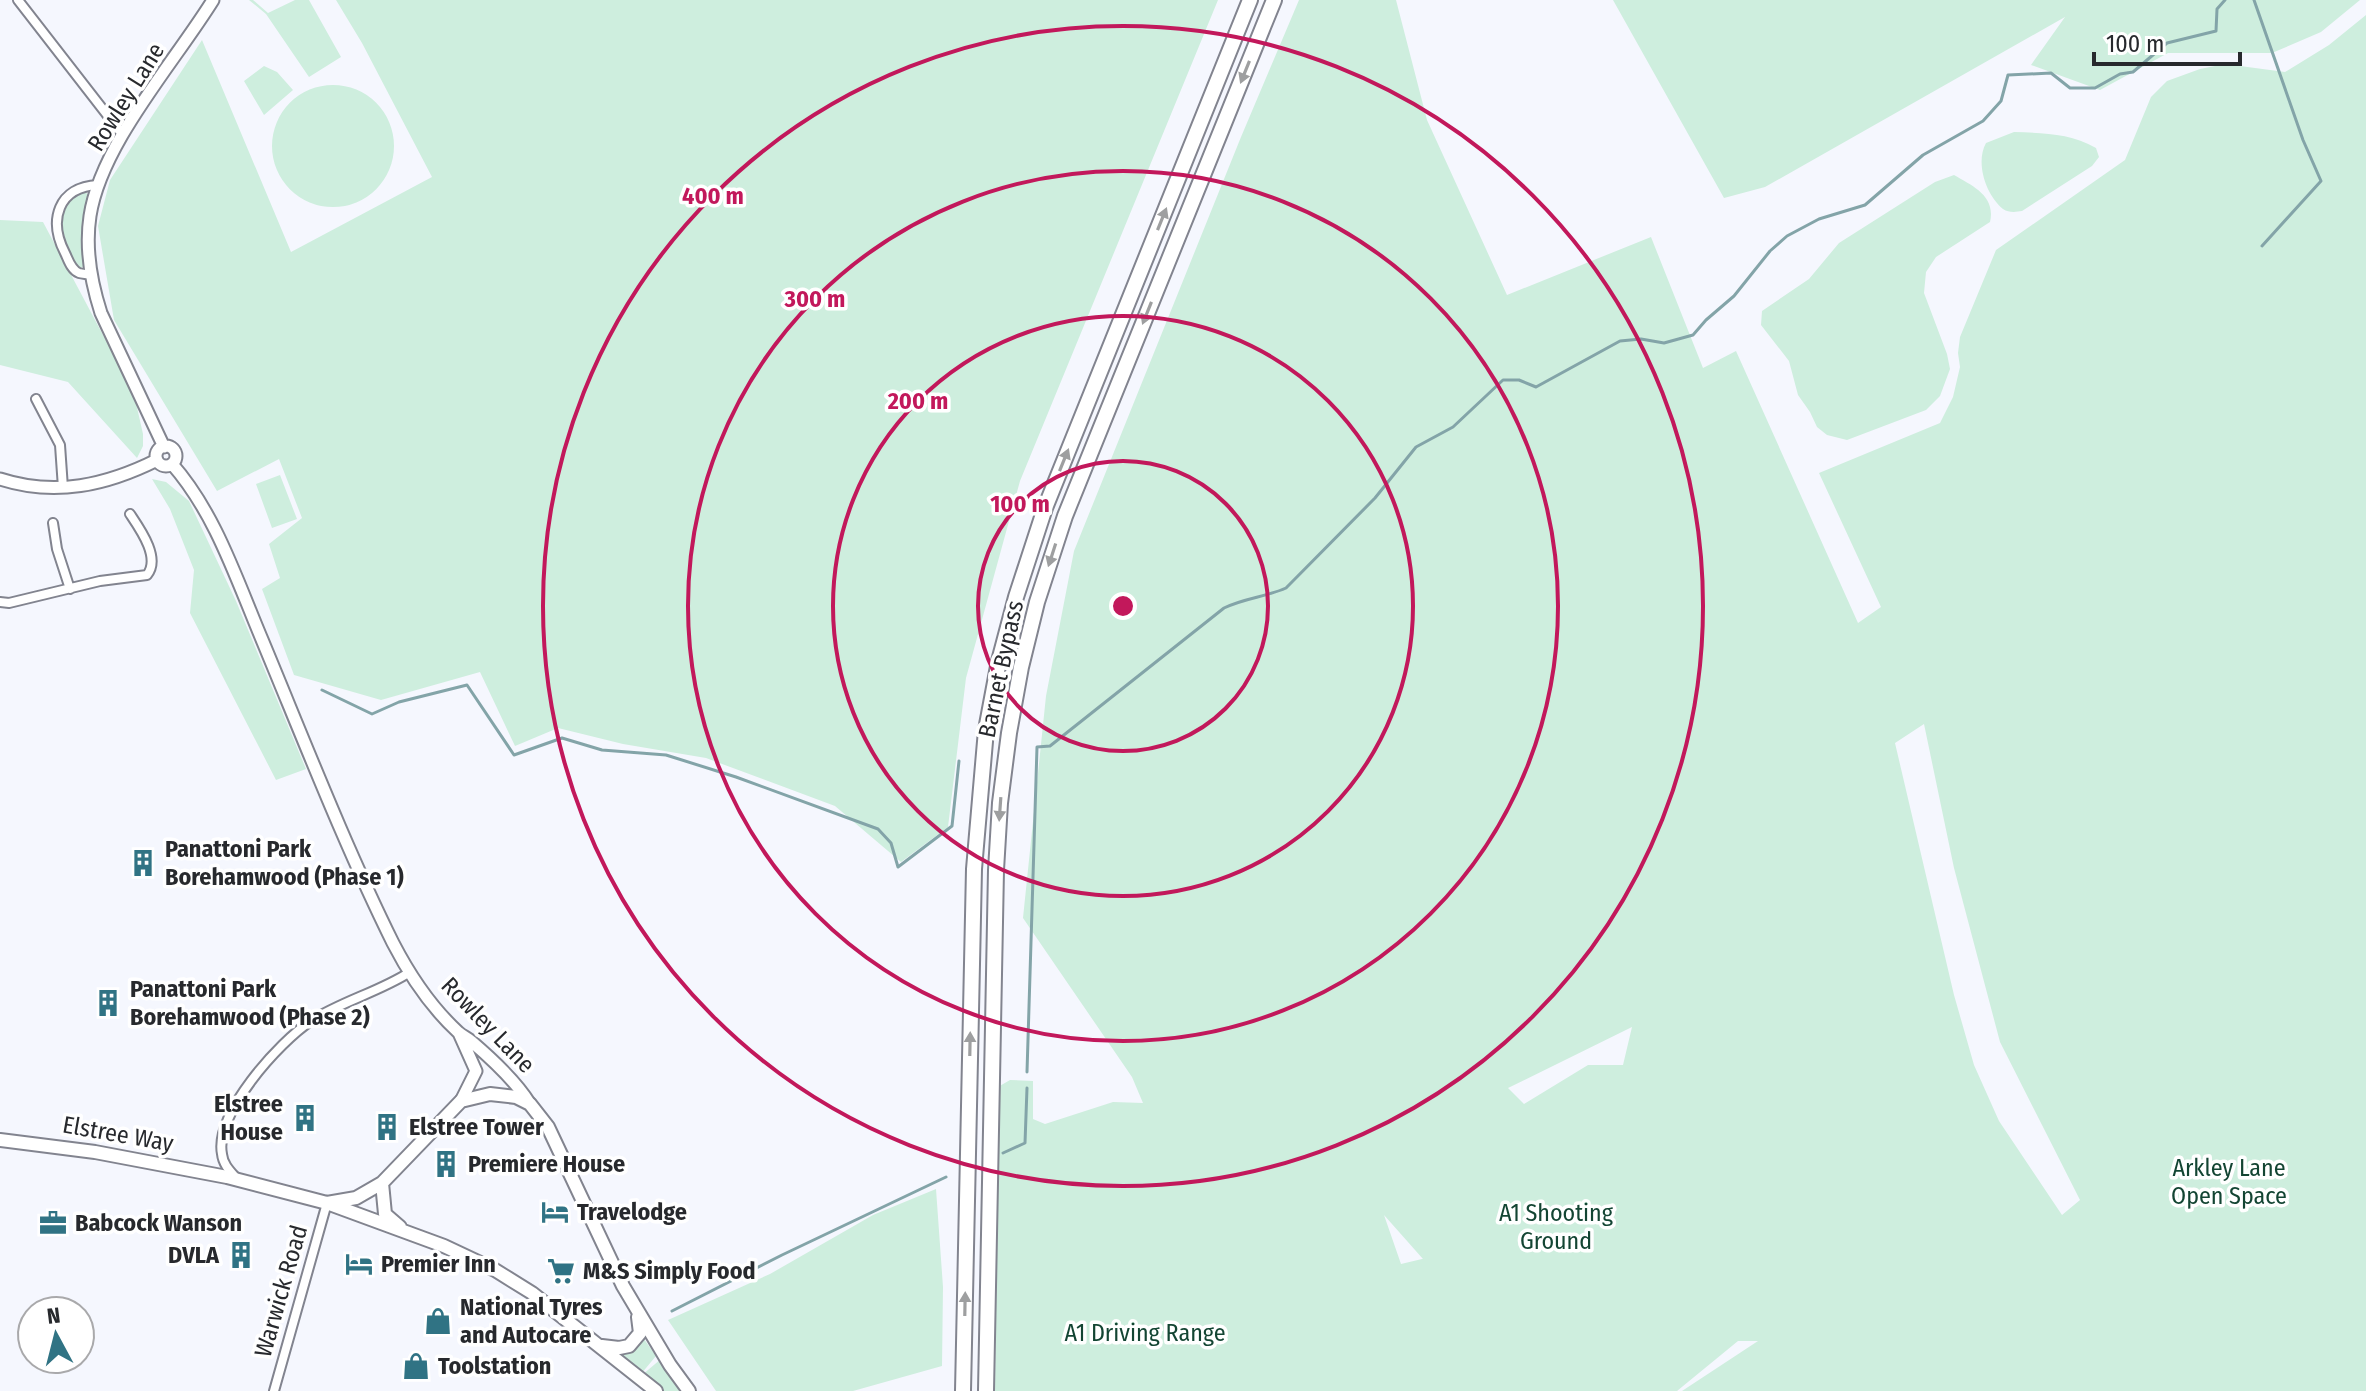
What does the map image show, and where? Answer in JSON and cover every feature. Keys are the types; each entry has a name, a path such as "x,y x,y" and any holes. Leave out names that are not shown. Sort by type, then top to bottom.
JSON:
{"highway":[{"name":"Barnet Bypass","path":"963,1391 974,869 986,730 999,661 1045,508 1250,0"},
{"name":"Barnet Bypass","path":"986,1391 996,870 1007,747 1021,667 1037,602 1065,516 1274,0"}],"main road":[{"path":"327,1203 356,1198 382,1183 461,1101 498,1094 516,1097 530,1104"},
{"name":"Rowley Lane","path":"530,1104 548,1127 566,1161 636,1310 689,1391"},
{"name":"Elstree Way","path":"0,1140 95,1152 233,1179"},
{"path":"233,1179 327,1203 465,1255 505,1276 554,1309 656,1391"},
{"path":"382,1183 385,1214 409,1233"},
{"path":"598,1344 619,1348 636,1341 641,1325 636,1310"}],"street":[{"path":"18,0 122,134"},
{"name":"Rowley Lane","path":"164,447 101,313 91,275 90,215 98,185 122,134 213,0"},
{"path":"91,275 78,273 72,268 55,225 61,205 76,189 98,185"},
{"path":"36,399 60,445 63,488"},
{"path":"164,447 175,452 176,458 172,464 164,466 157,460 158,452 164,447"},
{"path":"0,479 24,486 63,488 111,480 157,460"},
{"name":"Rowley Lane","path":"172,464 197,497 220,542 395,946 410,972 459,1033 492,1059 530,1104"},
{"path":"0,602 9,603 100,581 147,575 151,571 144,535 130,514"},
{"path":"53,523 57,549 70,589"},
{"path":"233,1179 222,1155 224,1130 249,1084 274,1053 307,1024 410,972"},
{"path":"459,1033 476,1071 461,1101"},
{"name":"Warwick Road","path":"274,1391 327,1203"}],"green space":[{"path":"249,0 268,13 295,0 309,0 341,57 309,77 266,14"},
{"path":"336,0 1218,0 1020,481 966,678 948,827 901,862 835,806 706,758 623,744 558,728 515,746 480,672 381,700 294,675 262,589 280,578 269,544 302,518 279,459 217,491 114,320 98,226 110,180 202,40 291,252 432,177"},
{"path":"1299,0 1396,0 1427,120 1507,295 1651,237 1703,368 1736,351 1858,623 1881,607 1819,473 1940,423 1953,397 1960,367 1960,337 1996,250 2125,160 2151,97 2167,81 2225,64 2285,72 2329,45 2366,15 2366,1391 1682,1391 1758,1341 1738,1341 1677,1391 995,1391 998,1087 1010,1080 1033,1081 1033,1119 1045,1124 1113,1102 1143,1103 1132,1077 1023,918 1046,696 1074,551","holes":["1924,724 1954,868 2000,1042 2080,1200 2062,1215 1999,1121 1974,1065 1954,995 1895,743","1632,1027 1623,1065 1588,1065 1524,1104 1508,1088","1384,1215 1423,1259 1401,1264"]},
{"path":"1613,0 2360,0 2321,32 2272,53 2168,53 2100,90 2031,65 2065,17 1765,187 1724,198"},
{"path":"264,66 277,72 293,90 264,115 244,81"},
{"path":"333,85 356,90 376,103 389,123 394,146 389,169 376,189 356,202 333,207 310,202 290,189 277,169 272,146 277,123 290,103 310,90"},
{"path":"2014,132 2076,139 2096,148 2099,157 2092,166 2022,211 2008,211 1997,203 1987,187 1982,160 1986,143"},
{"path":"1954,175 1981,193 1990,205 1991,213 1990,222 1936,257 1926,272 1924,293 1950,369 1940,396 1926,410 1847,440 1827,435 1817,427 1798,395 1789,361 1761,325 1762,311 1809,279 1839,243 1935,182"},
{"path":"84,190 89,196 84,220 85,265 81,268 66,243 62,217 68,202"},
{"path":"0,220 43,222 136,403 143,434 143,446 137,458 68,382 0,365"},
{"path":"280,475 297,519 272,528 256,484"},
{"path":"152,479 166,482 189,501 236,601 306,769 276,780 190,613 194,570 170,509"},
{"path":"936,1189 943,1287 942,1366 853,1391 716,1391 668,1320 770,1274 873,1215"},
{"path":"644,1339 656,1356 641,1374 619,1356 637,1347"},
{"path":"661,1359 683,1391 662,1391 642,1375"}],"waterway":[{"path":"1027,1072 1037,747 1050,746 1224,608 1286,588 1375,498 1416,447 1453,427 1503,380 1519,380 1536,387 1620,341 1641,339 1664,343 1693,335 1734,296 1770,251 1787,236 1819,219 1865,205 1923,155 1983,121 2001,101 2008,75 2051,73 2070,88 2095,88 2120,74 2133,72 2167,43 2216,31 2217,9 2225,0"},
{"path":"2254,0 2303,140 2321,181 2262,246"},
{"path":"322,690 372,714 399,702 467,685 514,755 562,738 602,750 666,755 878,829 891,843 898,867 952,826 959,761"},
{"path":"1003,1153 1025,1143 1027,1088"},
{"path":"672,1311 946,1177"}],"place":[{"name":"Panattoni Park Borehamwood (Phase 1)","path":"143,863"},
{"name":"Panattoni Park Borehamwood (Phase 2)","path":"108,1003"},
{"name":"Elstree House","path":"305,1118"},
{"name":"Elstree Tower","path":"387,1127"},
{"name":"Premiere House","path":"446,1164"},
{"name":"Travelodge","path":"555,1212"},
{"name":"Babcock Wanson","path":"53,1223"},
{"name":"DVLA","path":"241,1255"},
{"name":"Premier Inn","path":"359,1264"},
{"name":"M&S Simply Food","path":"561,1271"},
{"name":"National Tyres and Autocare","path":"438,1321"},
{"name":"Toolstation","path":"416,1366"}],"park label":[{"name":"Arkley Lane Open Space","path":"2229,1182"},
{"name":"A1 Shooting Ground","path":"1556,1227"},
{"name":"A1 Driving Range","path":"1145,1333"}]}
